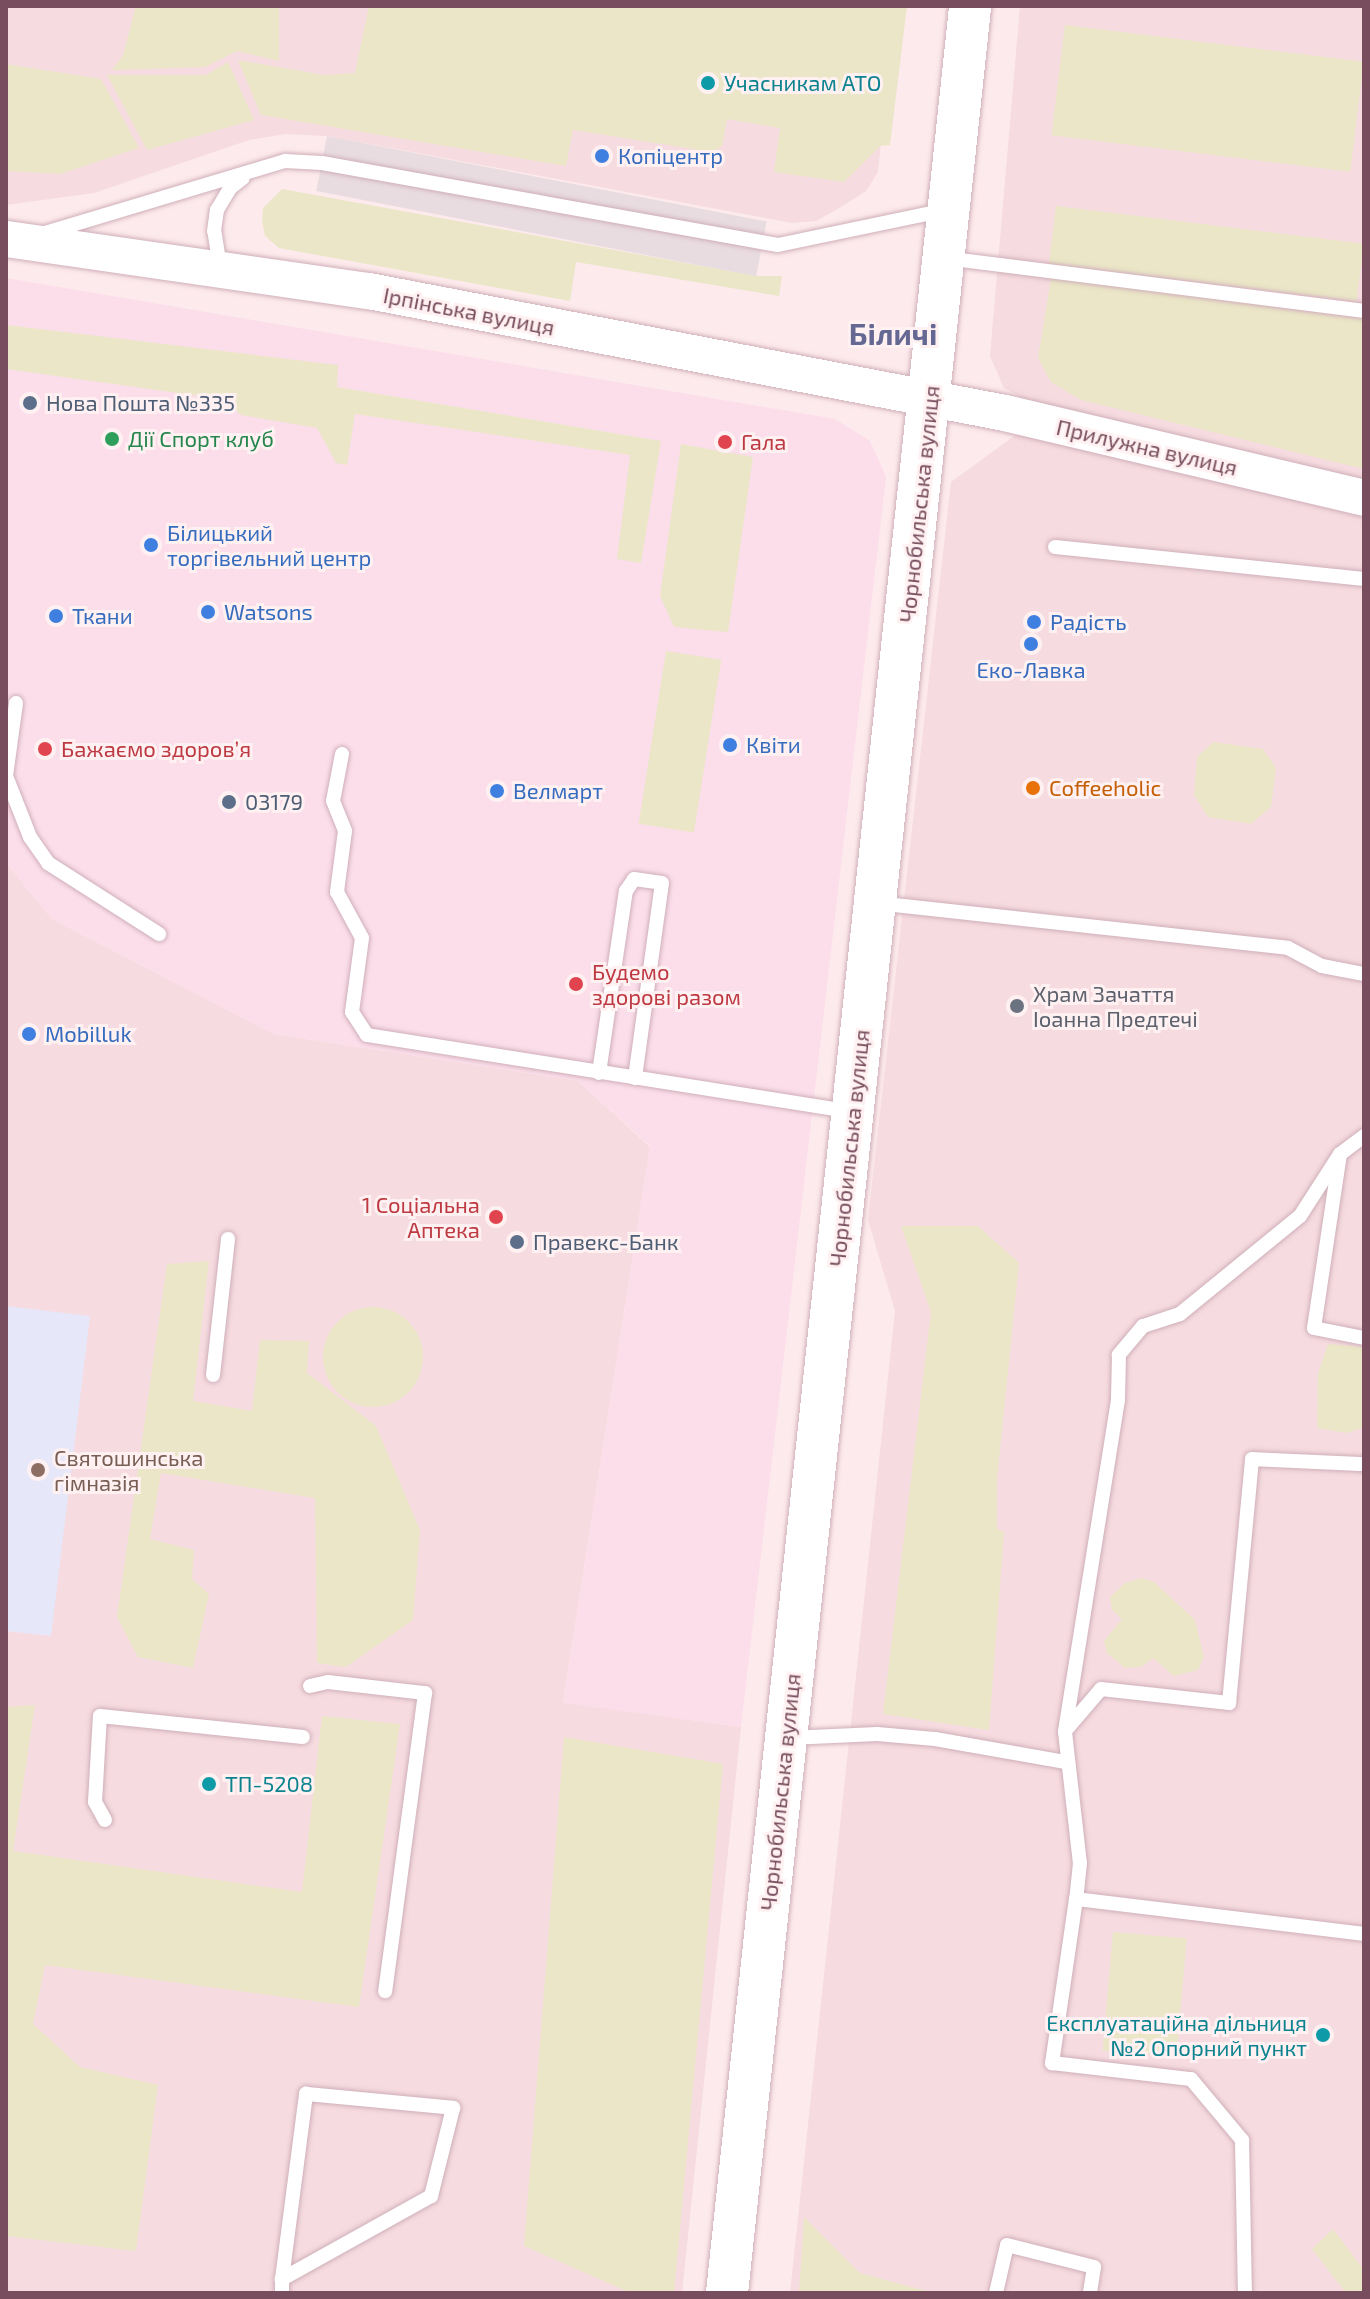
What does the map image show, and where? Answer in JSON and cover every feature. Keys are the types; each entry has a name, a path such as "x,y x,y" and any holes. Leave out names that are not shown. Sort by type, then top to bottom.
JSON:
{"main road":[{"name":"Чорнобильська вулиця","path":"726,2292 970,6"}],"street":[{"name":"Ірпінська вулиця","path":"14,239 369,291 930,401"},
{"name":"Прилужна вулиця","path":"930,401 1005,413 1364,498"}],"lane":[{"path":"14,239 285,161 322,163 778,245 950,209"},
{"path":"220,267 214,231 217,210 230,188 253,171"},
{"path":"944,258 1364,311"},
{"path":"1055,547 1364,579"},
{"path":"16,703 6,776 30,837 48,863 159,934"},
{"path":"342,754 333,801 345,831 337,892 362,938 352,1012 367,1035 853,1111"},
{"path":"599,1073 626,891 634,879 662,883 635,1078"},
{"path":"876,903 1288,948 1322,966 1364,974"},
{"path":"1245,2293 1242,2140 1191,2079 1052,2063 1080,1863 1066,1762 1065,1732 1118,1400 1119,1355 1143,1326 1180,1314 1300,1216 1340,1154 1364,1136"},
{"path":"1340,1154 1314,1328 1364,1338"},
{"path":"213,1375 228,1239"},
{"path":"1065,1732 1101,1689 1229,1703 1252,1459 1364,1464"},
{"path":"310,1686 328,1682 425,1693 385,1991"},
{"path":"105,1820 95,1802 100,1716 303,1737"},
{"path":"786,1738 877,1734 935,1739 1066,1762"},
{"path":"1076,1899 1364,1934"},
{"path":"306,2094 453,2108 431,2196 282,2286 306,2094"},
{"path":"996,2293 1007,2245 1094,2267 1090,2293"}],"shaded area":[{"path":"6,6 895,6 878,172 866,191 836,210 816,221 792,223 327,136 285,134 249,140 94,193 6,205"},
{"path":"136,6 279,6 279,61 237,51 205,67 112,70 123,55"},
{"path":"369,6 907,6 890,145 880,146 844,182 774,172 780,128 727,119 722,146 712,152 573,130 566,166 261,115 238,60 324,75 355,73"},
{"path":"1020,6 1364,6 1364,485 1031,403 1004,388 990,356"},
{"path":"1065,25 1364,62 1350,172 1051,135"},
{"path":"228,62 254,120 147,150 107,75 206,75"},
{"path":"6,64 101,79 139,148 60,174 6,171"},
{"path":"327,136 767,221 756,276 316,191"},
{"path":"282,189 756,276 782,276 779,296 576,262 570,301 279,248 265,236 262,221 263,208"},
{"path":"1056,206 1364,244 1357,301 1049,264"},
{"path":"6,278 835,419 870,441 886,477 741,1727 563,1703 650,1146 578,1081 274,1034 52,919 6,863"},
{"path":"1051,278 1364,319 1364,469 1081,400 1051,382 1038,358"},
{"path":"6,325 338,365 337,387 661,441 641,563 617,559 630,455 355,414 347,465 336,463 317,428 241,415 221,399 6,369"},
{"path":"1017,434 1364,512 1364,2293 790,2293 895,1311 868,1220 951,482"},
{"path":"681,444 753,457 728,632 674,627 660,596"},
{"path":"666,651 721,660 694,833 639,824"},
{"path":"1213,742 1263,749 1276,768 1271,807 1251,824 1208,817 1194,795 1197,757"},
{"path":"6,863 52,919 274,1034 578,1081 650,1147 563,1702 741,1727 682,2293 6,2293"},
{"path":"901,1226 978,1226 1019,1263 997,1479 997,1529 1004,1532 989,1730 883,1714 931,1312"},
{"path":"209,1261 193,1401 252,1411 260,1340 309,1341 307,1373 376,1426 420,1530 413,1620 346,1667 317,1663 315,1498 161,1473 150,1539 194,1550 192,1579 209,1594 193,1668 138,1657 117,1617 167,1264"},
{"name":"Святошинська гімназія","path":"6,1306 90,1316 51,1636 6,1631"},
{"path":"373,1307 401,1315 415,1329 423,1357 415,1385 401,1399 373,1407 345,1399 331,1385 323,1357 331,1329 345,1315"},
{"path":"1328,1344 1364,1347 1364,1427 1347,1433 1317,1428 1318,1373"},
{"path":"1142,1578 1154,1582 1195,1620 1204,1657 1198,1670 1174,1676 1153,1658 1141,1667 1125,1668 1107,1653 1104,1641 1122,1619 1112,1610 1110,1597 1125,1583"},
{"path":"35,1705 13,1851 302,1892 322,1716 400,1724 359,2007 45,1965 33,2024 80,2067 158,2085 136,2251 6,2236 6,1707"},
{"path":"564,1737 723,1764 674,2293 631,2293 524,2246"},
{"path":"1113,1932 1187,1938 1176,2057 1103,2051"},
{"path":"804,2217 860,2273 934,2293 799,2293"},
{"path":"1333,2229 1364,2270 1364,2293 1346,2293 1312,2249"}],"place":[{"name":"Учасникам АТО","path":"708,83"},
{"name":"Копіцентр","path":"602,156"},
{"name":"Нова Пошта №335","path":"30,403"},
{"name":"Дії Спорт клуб","path":"112,439"},
{"name":"Гала","path":"725,442"},
{"name":"Білицький торгівельний центр","path":"151,545"},
{"name":"Watsons","path":"208,612"},
{"name":"Ткани","path":"56,616"},
{"name":"Радість","path":"1034,622"},
{"name":"Еко-Лавка","path":"1031,644"},
{"name":"Квіти","path":"730,745"},
{"name":"Бажаємо здоровʼя","path":"45,749"},
{"name":"Coffeeholic","path":"1033,788"},
{"name":"Велмарт","path":"497,791"},
{"name":"03179","path":"229,802"},
{"name":"Будемо здорові разом","path":"576,984"},
{"name":"Храм Зачаття Іоанна Предтечі","path":"1017,1006"},
{"name":"Mobilluk","path":"29,1034"},
{"name":"1 Соціальна Аптека","path":"496,1217"},
{"name":"Правекс-Банк","path":"517,1242"},
{"name":"Святошинська гімназія","path":"38,1470"},
{"name":"ТП-5208","path":"209,1784"},
{"name":"Експлуатаційна дільниця №2 Опорний пункт","path":"1323,2035"}],"district":[{"name":"Біличі","path":"893,333"}]}
